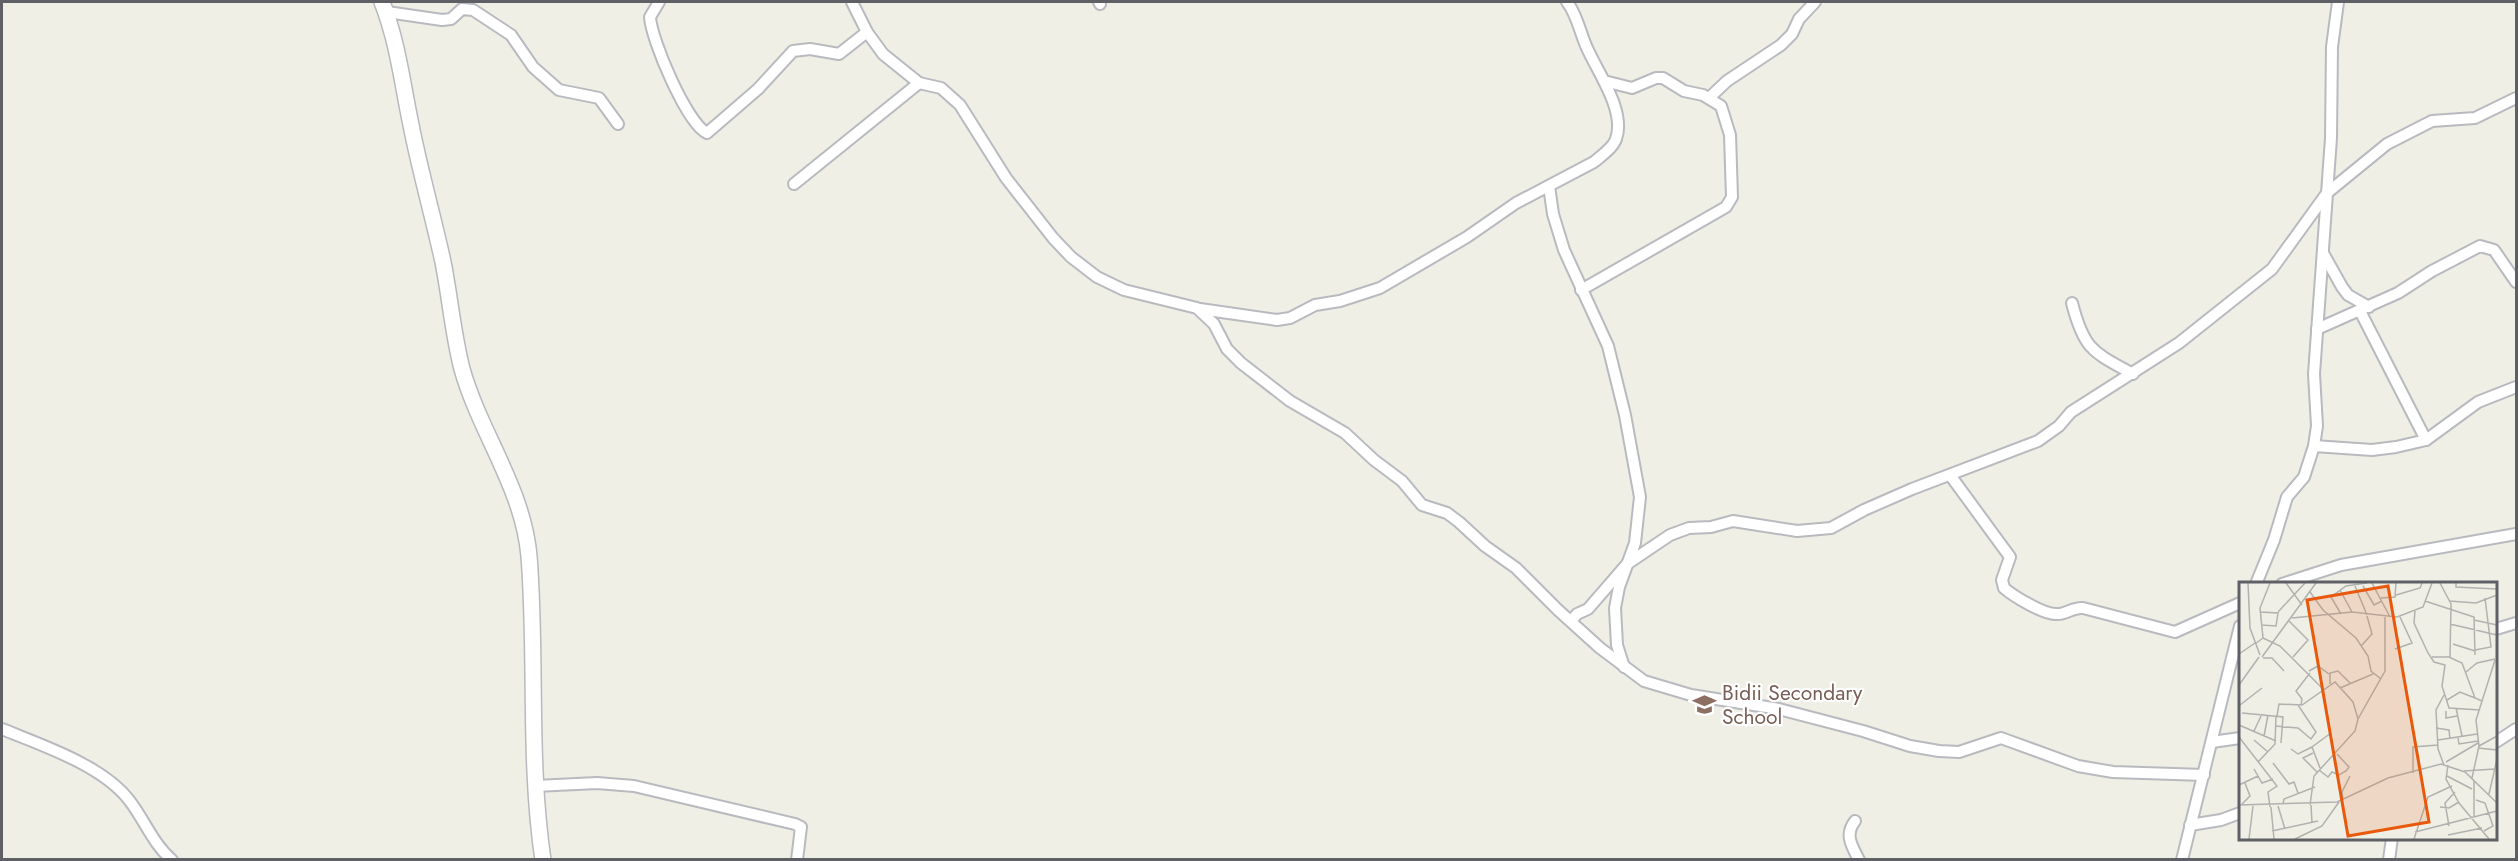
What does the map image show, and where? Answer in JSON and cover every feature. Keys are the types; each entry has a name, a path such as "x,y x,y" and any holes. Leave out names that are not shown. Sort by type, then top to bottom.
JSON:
{"main road":[{"path":"385,7 398,50 414,144 443,264 462,369 476,409 511,484 523,517 528,556 535,786 543,860"}],"street":[{"path":"659,2 650,16 654,38 679,96 706,133 758,88 793,51 810,50 839,54 867,32"},
{"path":"852,2 867,32 883,54 919,83 941,88 960,105 1006,178 1053,238 1084,269 1124,290 1197,308 1277,320 1290,318 1315,305 1340,301 1380,288 1457,243 1516,203 1594,162 1616,141 1619,122 1604,81 1587,50 1572,3"},
{"path":"1709,98 1727,81 1781,45 1815,2"},
{"path":"2257,582 2274,540 2287,497 2304,477 2314,446 2317,426 2314,403 2317,329 2331,138 2332,47 2338,2"},
{"path":"385,7 442,20 451,19 462,9 473,10 511,35 533,67 559,90 599,98 618,124"},
{"path":"1581,290 1729,203 1732,189 1730,135 1721,106 1709,98 1684,91 1663,78 1656,78 1632,88 1604,81"},
{"path":"794,184 919,83"},
{"path":"1571,621 1577,614 1588,609 1627,564 1670,536 1689,528 1711,527 1733,521 1789,530 1812,531 1831,528 1864,510 2038,441 2059,426 2071,412 2180,343 2272,269 2327,193 2371,156 2405,134 2441,119 2475,118 2517,98"},
{"path":"1549,186 1550,200 1562,243 1581,290 1608,346 1625,415 1640,497 1636,536 1619,587 1615,608 1617,645 1624,667"},
{"path":"2317,329 2365,309 2480,246 2494,250 2517,282"},
{"path":"2323,253 2348,295 2365,309 2426,440"},
{"path":"2072,303 2085,342 2091,350 2133,374"},
{"path":"1197,308 1214,324 1227,349 1241,363 1290,401 1345,433 1374,460 1402,481 1422,505 1447,513 1459,522 1485,546 1516,568 1571,621 1624,667 1644,681 1691,696 1779,709 1863,730 1910,746 1959,752 2001,738 2078,766 2113,772 2204,775"},
{"path":"2314,446 2372,450 2426,440 2478,402 2517,387"},
{"path":"1950,475 2010,557 2002,580 2004,588 2047,612 2060,614 2077,608 2175,632 2239,604"},
{"path":"2289,582 2341,566 2517,534"},
{"path":"2497,629 2517,623"},
{"path":"2182,860 2239,634"},
{"path":"2,729 99,773 128,798 172,860"},
{"path":"2497,741 2517,729"},
{"path":"2212,742 2239,738"},
{"path":"535,786 597,783 634,786 795,824 801,827 802,832 797,860"},
{"path":"2190,825 2221,820 2239,814"},
{"path":"1855,821 1849,831 1850,843 1859,860"},
{"path":"2389,860 2392,840"}],"place":[{"name":"Bidii Secondary School","path":"1704,705"}]}
